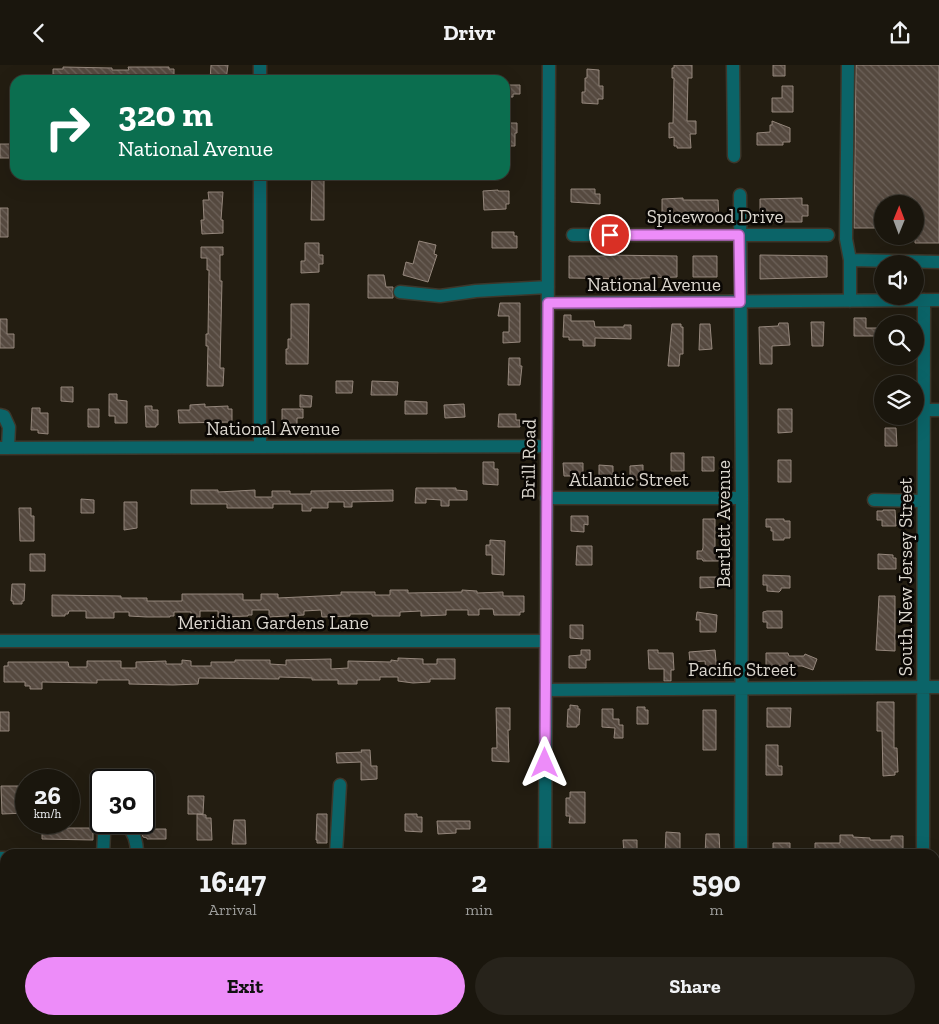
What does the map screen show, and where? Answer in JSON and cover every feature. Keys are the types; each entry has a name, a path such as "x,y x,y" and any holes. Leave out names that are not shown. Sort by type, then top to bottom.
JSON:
{"street":[{"name":"Brill Road","path":"545,849 549,65"},
{"path":"733,65 734,156"},
{"path":"848,65 846,239 850,260 850,301"},
{"path":"260,180 260,447"},
{"name":"Bartlett Avenue","path":"740,195 742,498 741,849"},
{"name":"Spicewood Drive","path":"573,235 828,235"},
{"path":"850,260 939,262"},
{"path":"400,292 440,295 548,287"},
{"name":"National Avenue","path":"548,303 874,301"},
{"name":"National Avenue","path":"924,301 939,301"},
{"name":"South New Jersey Street","path":"924,305 924,375"},
{"path":"924,410 939,410"},
{"path":"0,415 4,416 9,427 4,448"},
{"name":"South New Jersey Street","path":"923,849 924,425"},
{"name":"National Avenue","path":"4,448 547,446"},
{"name":"Atlantic Street","path":"546,498 742,498"},
{"path":"874,501 923,501"},
{"name":"Meridian Gardens Lane","path":"0,641 546,641"},
{"name":"Pacific Street","path":"546,690 741,687 939,687"},
{"path":"336,849 340,785"},
{"path":"103,849 104,834"},
{"path":"134,834 137,849"}],"building":[{"path":"211,65 228,65 227,75 210,75"},
{"path":"674,65 692,65 692,78 688,78 687,121 696,121 696,134 690,134 691,148 677,148 677,146 674,146 674,137 669,138 669,123 673,123 674,78 672,78 672,68 674,68"},
{"path":"773,65 785,65 785,76 773,76"},
{"path":"856,65 939,65 939,243 924,243 924,195 874,195 874,228 854,228"},
{"path":"63,67 129,70 128,67 169,67 169,69 174,69 174,75 53,75 53,69 63,69"},
{"path":"587,69 599,70 599,86 603,86 603,99 598,99 598,104 582,103 582,92 585,92"},
{"path":"510,85 520,85 520,94 513,94 513,97 510,97"},
{"path":"782,86 793,86 793,112 772,112 772,98 782,98"},
{"path":"772,121 790,128 790,142 783,142 783,145 757,145 757,133 770,132"},
{"path":"510,123 517,123 515,146 510,146"},
{"path":"0,144 10,144 10,158 0,158"},
{"path":"312,180 324,180 324,220 311,220"},
{"path":"571,189 595,189 595,194 600,194 600,204 571,202"},
{"path":"483,191 509,191 509,204 506,204 506,209 484,210"},
{"path":"208,192 223,192 221,220 223,220 223,233 202,234 201,220 204,220 203,200 209,200"},
{"path":"683,198 683,200 718,200 719,221 662,222 662,199"},
{"path":"802,198 802,205 808,205 808,216 802,216 802,222 760,222 760,199"},
{"path":"0,208 8,208 8,237 0,237"},
{"path":"492,232 514,232 514,236 517,236 517,248 492,248"},
{"path":"419,241 436,245 434,254 437,255 428,282 403,275 406,262 413,264"},
{"path":"305,243 319,243 319,255 323,255 323,264 319,264 319,272 301,273 301,261 305,261"},
{"path":"201,247 223,247 223,255 220,255 220,281 222,281 220,368 224,368 223,386 207,386 208,346 206,346 206,334 208,334 209,270 207,270 207,258 201,258"},
{"path":"760,255 827,256 827,277 760,279"},
{"path":"569,256 677,256 677,277 641,279 569,278"},
{"path":"693,256 717,256 717,277 693,277"},
{"path":"368,275 384,275 386,287 393,287 393,298 368,298"},
{"path":"500,303 520,303 520,342 503,343 503,332 509,332 509,316 498,316"},
{"path":"291,304 309,304 308,364 286,364 288,339 291,339"},
{"path":"564,315 571,315 571,321 594,321 595,327 624,327 624,325 631,325 631,339 595,338 595,346 583,346 583,340 569,340 569,337 563,337"},
{"path":"854,318 866,318 866,328 874,328 874,336 854,336"},
{"path":"0,319 7,319 7,334 14,334 14,348 0,348"},
{"path":"811,322 824,322 823,346 812,346"},
{"path":"779,323 788,323 790,345 772,346 772,364 760,364 759,327 778,326"},
{"path":"672,324 681,324 681,327 683,327 683,354 680,354 679,366 668,366"},
{"path":"700,324 710,324 712,349 699,350"},
{"path":"509,358 520,358 520,366 522,366 520,385 508,385"},
{"path":"336,381 353,381 352,393 336,393"},
{"path":"372,381 398,382 397,395 371,395"},
{"path":"61,387 73,387 73,402 61,401"},
{"path":"109,394 117,394 117,400 127,401 127,423 115,423 115,416 109,416"},
{"path":"300,395 312,396 311,407 300,407"},
{"path":"405,401 427,402 427,414 405,414"},
{"path":"205,404 205,407 228,406 228,409 232,409 232,422 179,423 178,410 190,410 190,405"},
{"path":"464,404 465,417 445,418 444,405"},
{"path":"145,406 152,406 152,410 158,410 158,425 156,427 146,427"},
{"path":"32,408 40,408 40,413 48,413 48,434 38,433 38,430 31,430"},
{"path":"88,409 99,409 99,427 88,427"},
{"path":"282,409 303,409 303,418 297,418 297,425 282,425"},
{"path":"778,409 792,409 792,432 778,433"},
{"path":"499,414 516,414 516,420 520,420 520,427 498,427"},
{"path":"885,428 896,428 897,446 885,446"},
{"path":"671,453 684,453 684,471 671,471"},
{"path":"702,457 714,457 714,471 702,471"},
{"path":"778,460 791,460 791,482 778,482"},
{"path":"483,462 494,462 494,469 498,469 498,485 483,484"},
{"path":"563,463 583,463 583,476 564,476"},
{"path":"599,465 613,466 613,476 609,476 609,479 599,479"},
{"path":"643,465 643,476 640,476 640,480 632,480 630,466"},
{"path":"416,488 456,488 456,490 467,491 467,500 449,500 449,506 441,506 441,500 426,499 426,503 415,503"},
{"path":"191,490 218,490 218,492 255,490 255,497 272,497 272,491 290,491 290,494 311,494 311,491 393,490 393,501 352,502 352,507 344,507 344,502 328,502 328,508 311,508 311,511 302,511 302,504 273,504 273,508 227,508 227,504 191,504"},
{"path":"81,499 94,500 94,513 81,513"},
{"path":"124,502 137,502 137,528 124,530"},
{"path":"19,508 31,508 31,516 34,516 34,541 20,541"},
{"path":"895,510 896,526 882,526 882,520 877,520 877,511"},
{"path":"571,516 588,516 588,525 584,524 584,532 571,531"},
{"path":"703,519 715,519 715,548 720,548 720,561 697,559 697,551 702,551 703,548"},
{"path":"766,519 790,521 790,538 773,540 773,531 771,531 771,527 766,527"},
{"path":"490,540 505,541 504,575 492,574 492,555 486,555 486,545 490,545"},
{"path":"577,546 592,546 592,565 576,565"},
{"path":"30,554 45,554 45,571 30,571"},
{"path":"878,554 893,555 893,558 896,558 896,569 878,569"},
{"path":"763,575 790,576 790,588 781,588 779,592 767,591 767,585 763,585"},
{"path":"700,577 720,577 720,587 700,588"},
{"path":"12,584 25,584 24,601 22,601 22,604 13,604 13,601 11,601"},
{"path":"390,590 408,590 408,593 462,592 462,590 477,591 477,593 503,592 503,596 524,596 524,612 520,612 520,615 494,615 493,609 479,609 479,615 468,615 468,610 446,610 446,615 421,616 421,611 400,612 400,616 350,614 350,616 322,617 321,610 304,611 304,615 269,617 269,610 252,610 252,615 248,616 218,617 218,611 200,611 200,617 191,617 191,612 174,612 174,616 170,617 147,617 129,616 129,612 114,612 114,618 86,618 86,611 69,611 65,616 52,616 52,595 121,596 121,598 147,598 147,601 182,601 182,594 243,594 243,600 261,600 261,594 278,594 278,598 341,595 341,592 375,592 375,595 390,595"},
{"path":"879,596 895,596 895,651 876,650"},
{"path":"782,611 782,628 767,628 767,622 763,622 763,612"},
{"path":"697,612 717,615 716,632 700,632 700,620 696,620"},
{"path":"570,625 583,625 583,639 570,638"},
{"path":"581,650 590,650 590,660 586,660 586,668 569,668 569,656 581,655"},
{"path":"648,650 658,650 658,653 673,653 674,670 671,670 671,681 664,681 664,669 649,669"},
{"path":"715,650 717,672 706,673 705,661 690,662 689,652"},
{"path":"766,653 788,653 789,656 804,656 805,654 817,659 813,670 802,666 766,666"},
{"path":"398,658 423,659 423,664 437,664 437,659 455,659 455,679 430,679 430,682 413,683 398,681 398,677 380,677 380,680 357,680 357,684 338,684 338,680 312,680 312,678 199,678 198,684 173,685 129,684 129,680 97,680 97,683 42,682 42,689 30,689 30,686 25,686 25,682 4,682 4,666 8,666 8,662 68,662 69,667 87,667 87,661 121,661 121,668 136,668 136,662 166,661 166,664 182,664 182,660 191,661 191,666 211,666 211,662 270,660 270,664 286,665 286,660 331,659 331,669 348,668 348,661 391,662 391,660 398,661"},
{"path":"877,702 894,702 894,748 897,748 898,772 895,772 895,775 883,776 882,731 877,731"},
{"path":"570,705 578,706 578,709 580,709 579,725 577,727 567,727"},
{"path":"637,707 645,707 645,710 648,710 648,724 637,724"},
{"path":"496,708 510,708 510,730 508,730 509,762 492,761 492,748 497,748"},
{"path":"767,708 791,708 790,727 767,727"},
{"path":"602,709 613,709 613,719 619,719 619,725 623,725 623,738 614,738 615,728 602,727"},
{"path":"703,710 716,710 716,750 703,750"},
{"path":"0,712 9,712 9,731 0,731"},
{"path":"766,745 778,745 778,766 782,766 782,775 766,775"},
{"path":"361,750 370,750 371,766 377,766 377,779 361,780 361,762 337,763 336,753 362,752"},
{"path":"1,786 15,786 15,813 2,814"},
{"path":"570,792 585,792 585,823 569,823 570,816 566,816 566,798 570,798"},
{"path":"188,796 204,796 203,814 188,814"},
{"path":"197,814 206,815 206,818 211,818 212,840 197,840"},
{"path":"317,814 327,814 327,843 317,843"},
{"path":"405,814 417,814 417,817 422,817 422,832 405,831"},
{"path":"234,820 245,820 246,844 232,844"},
{"path":"437,821 470,821 470,829 456,829 456,833 438,834"},
{"path":"80,828 90,828 90,834 93,834 93,840 42,839 42,834 80,834"},
{"path":"155,829 166,829 166,839 147,839 142,834 155,834"},
{"path":"666,832 680,833 680,849 665,849"},
{"path":"706,834 719,834 720,849 705,849"},
{"path":"840,835 853,835 853,837 870,838 870,840 891,840 891,836 903,836 903,849 815,849 815,843 840,843"},
{"path":"623,840 637,840 637,849 624,849"},
{"path":"773,843 790,843 790,849 773,849"}],"route":[{"path":"545,763 548,303 740,302 739,235 610,235"}]}
